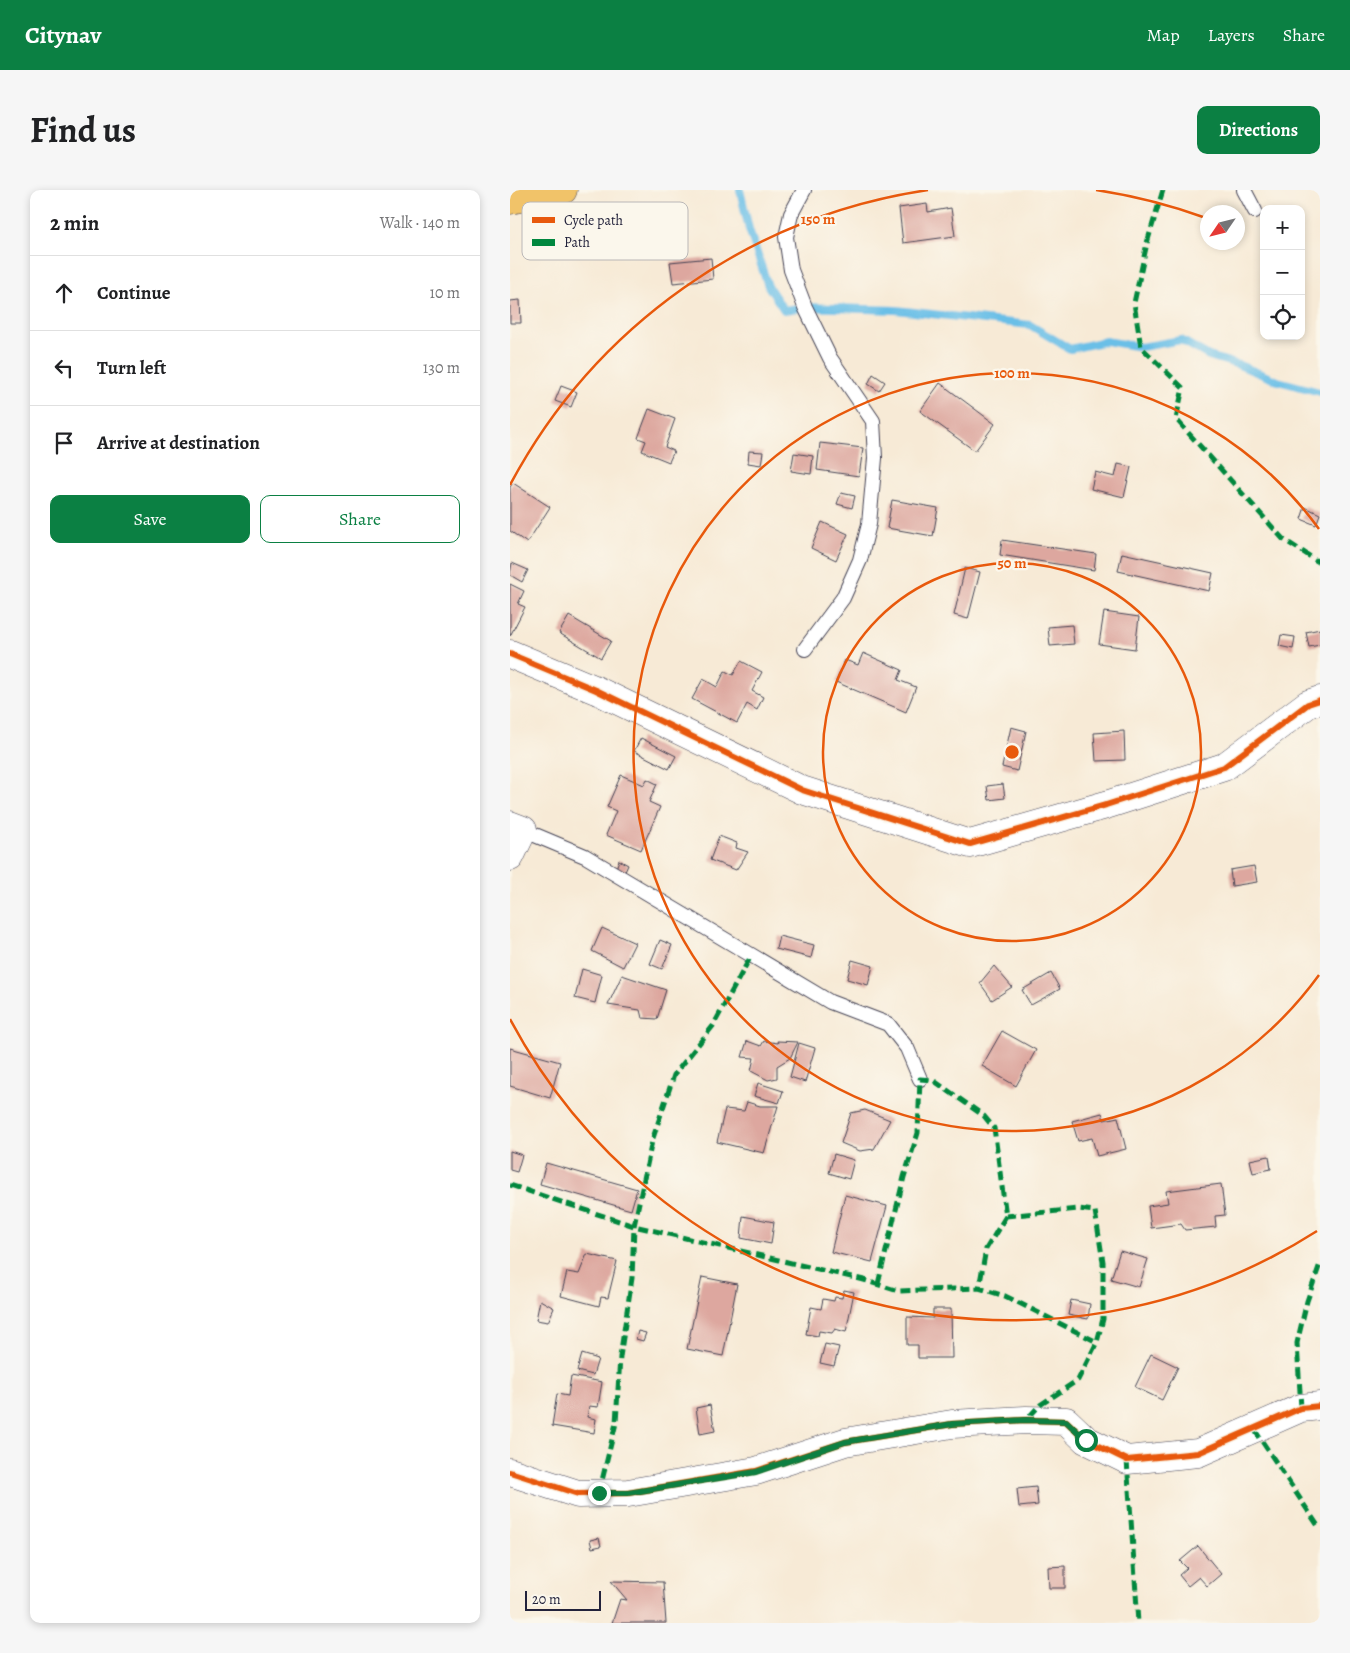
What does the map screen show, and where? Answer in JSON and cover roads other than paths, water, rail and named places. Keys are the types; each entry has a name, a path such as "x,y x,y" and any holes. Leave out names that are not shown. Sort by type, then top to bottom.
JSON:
{"main road":[{"path":"510,200 563,190"}],"street":[{"path":"510,654 596,690 802,790 970,844 1106,805 1224,767 1308,704 1320,700"},
{"path":"510,856 516,828"},
{"path":"510,1472 578,1494 628,1493 756,1472 845,1442 952,1424 1026,1420 1066,1421 1086,1440 1126,1460 1198,1453 1301,1408 1320,1406"}],"lane":[{"path":"804,190 791,214 786,236 791,270 805,307 830,358 873,421 875,458 869,524 860,560 843,598 805,649"},
{"path":"1244,190 1255,211"},
{"path":"516,828 585,856 830,1002 888,1024 907,1048 920,1079"}],"waterway":[{"path":"740,190 749,229 768,286 784,310 805,307 896,310 1030,325 1070,349 1106,341 1141,347 1181,340 1209,356 1239,365 1278,381 1320,392"}]}
